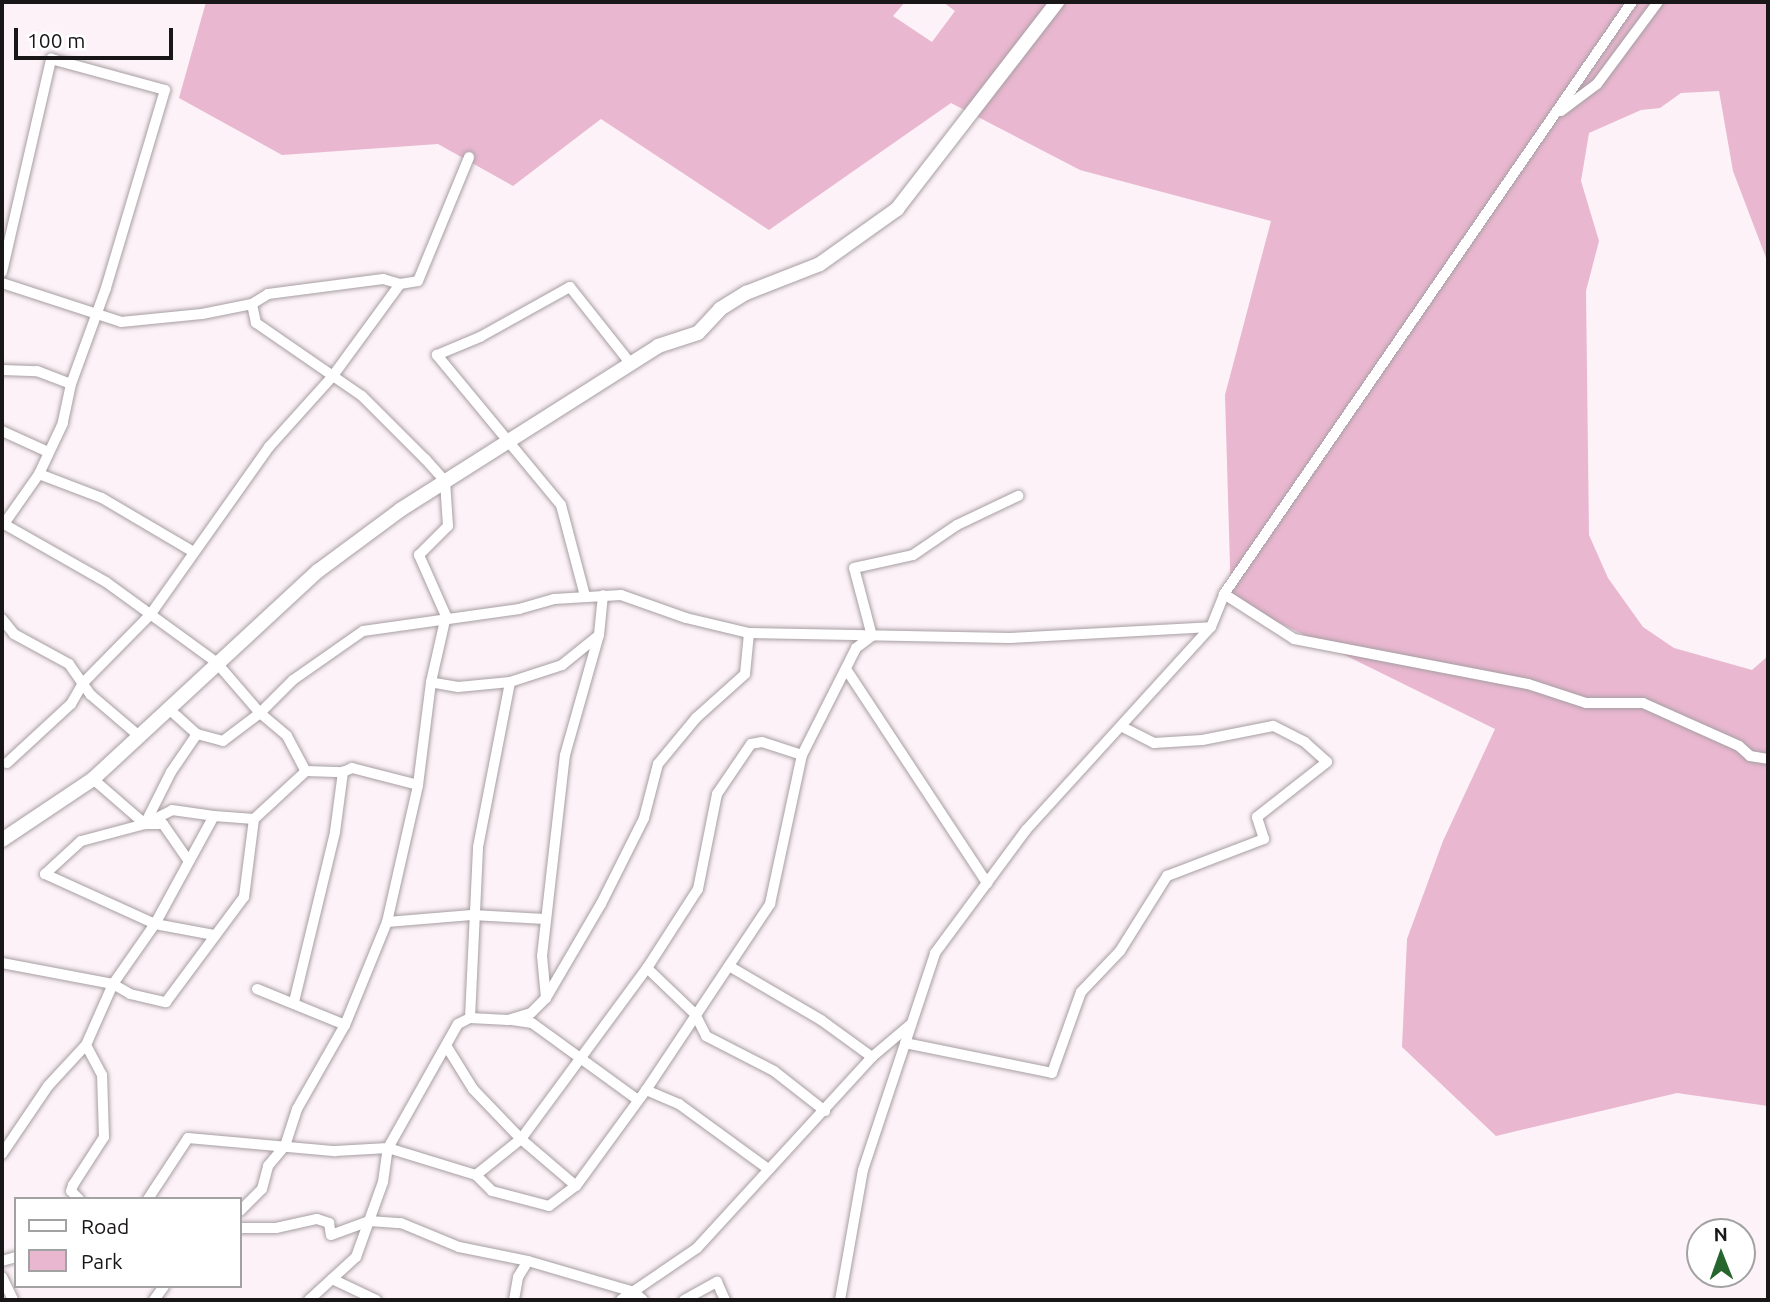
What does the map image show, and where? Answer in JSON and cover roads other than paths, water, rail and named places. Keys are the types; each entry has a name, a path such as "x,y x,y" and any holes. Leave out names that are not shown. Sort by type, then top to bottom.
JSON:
{"street":[{"path":"2,839 93,779 216,662 318,571 445,481 658,346 698,333 746,293 820,264 897,208 1057,2"},
{"path":"840,1300 863,1170 935,953 1026,830 1212,627 1224,594 1632,2"},
{"path":"1553,118 1597,84 1658,2"},
{"path":"2,272 51,59 165,90 98,312 71,384 63,423 39,474 3,526 106,582 216,662 260,713 287,736 306,771"},
{"path":"2,283 121,321 252,304 268,294 383,279 400,285 418,281 469,157"},
{"path":"7,763 71,704 83,683 150,615 192,551 269,447 332,377 400,285"},
{"path":"585,596 561,505 438,355 480,337 570,287 631,364"},
{"path":"242,1209 262,1189 268,1166 285,1146 297,1109 345,1025 387,922 418,786 431,682 446,616 419,555 448,526 445,481 362,396 256,323 252,304"},
{"path":"2,370 37,371 71,384"},
{"path":"2,431 48,452"},
{"path":"39,474 102,498 192,551"},
{"path":"872,636 854,568 913,555 957,525 1018,496"},
{"path":"2,510 12,515"},
{"path":"1224,594 1294,639 1528,684 1586,702 1643,703 1739,746 1750,756 1768,759"},
{"path":"546,998 542,957 565,755 599,635 603,595"},
{"path":"169,709 197,734 223,741 260,713 293,680 363,631 585,596 621,595 687,618 749,633 1010,638 1212,627"},
{"path":"2,619 14,634 69,664 112,716 139,736"},
{"path":"508,1020 531,1013 546,998 601,904 644,818 658,764 696,718 746,674 749,633"},
{"path":"431,682 458,687 510,682 562,665 599,635"},
{"path":"149,1197 188,1138 285,1146 388,1148 476,1175 492,1191 549,1206 576,1186 646,1090 771,904 802,755 848,672 856,648 872,636"},
{"path":"848,672 987,883"},
{"path":"470,1018 472,915 478,847 510,682"},
{"path":"905,1043 1052,1073 1081,992 1120,951 1167,876 1264,839 1257,817 1327,762 1305,742 1273,726 1202,740 1154,743 1123,727"},
{"path":"145,824 171,772 197,734"},
{"path":"476,1175 521,1139 583,1059 698,889 717,794 751,744 762,742 802,755"},
{"path":"2,963 113,984 130,994 166,1002 244,897 254,819 306,771 343,772 352,768 418,786"},
{"path":"294,1002 335,832 343,772"},
{"path":"93,779 145,824 163,824 188,860"},
{"path":"214,935 155,924 45,874 81,841 145,824 172,810 254,819"},
{"path":"2,1154 48,1086 86,1045 113,984 155,924 214,816"},
{"path":"387,922 472,915 545,919"},
{"path":"729,966 821,1020 872,1057"},
{"path":"647,968 695,1014 706,1036 774,1071 825,1111"},
{"path":"257,989 345,1025"},
{"path":"309,1300 356,1257 388,1148 458,1024 470,1018 532,1023 638,1100"},
{"path":"621,1300 697,1248 872,1057 910,1025"},
{"path":"77,1197 71,1191 73,1185 104,1137 102,1075 86,1045"},
{"path":"447,1047 472,1089 521,1139 576,1186"},
{"path":"646,1090 679,1104 768,1169"},
{"path":"2,1129 12,1138"},
{"path":"242,1228 276,1228 317,1219 329,1223 331,1235 369,1220 401,1223 459,1247 528,1261 634,1292 643,1300"},
{"path":"514,1300 518,1277 528,1261"},
{"path":"2,1277 13,1300"},
{"path":"332,1279 376,1300"},
{"path":"684,1300 717,1282 725,1300"}]}
